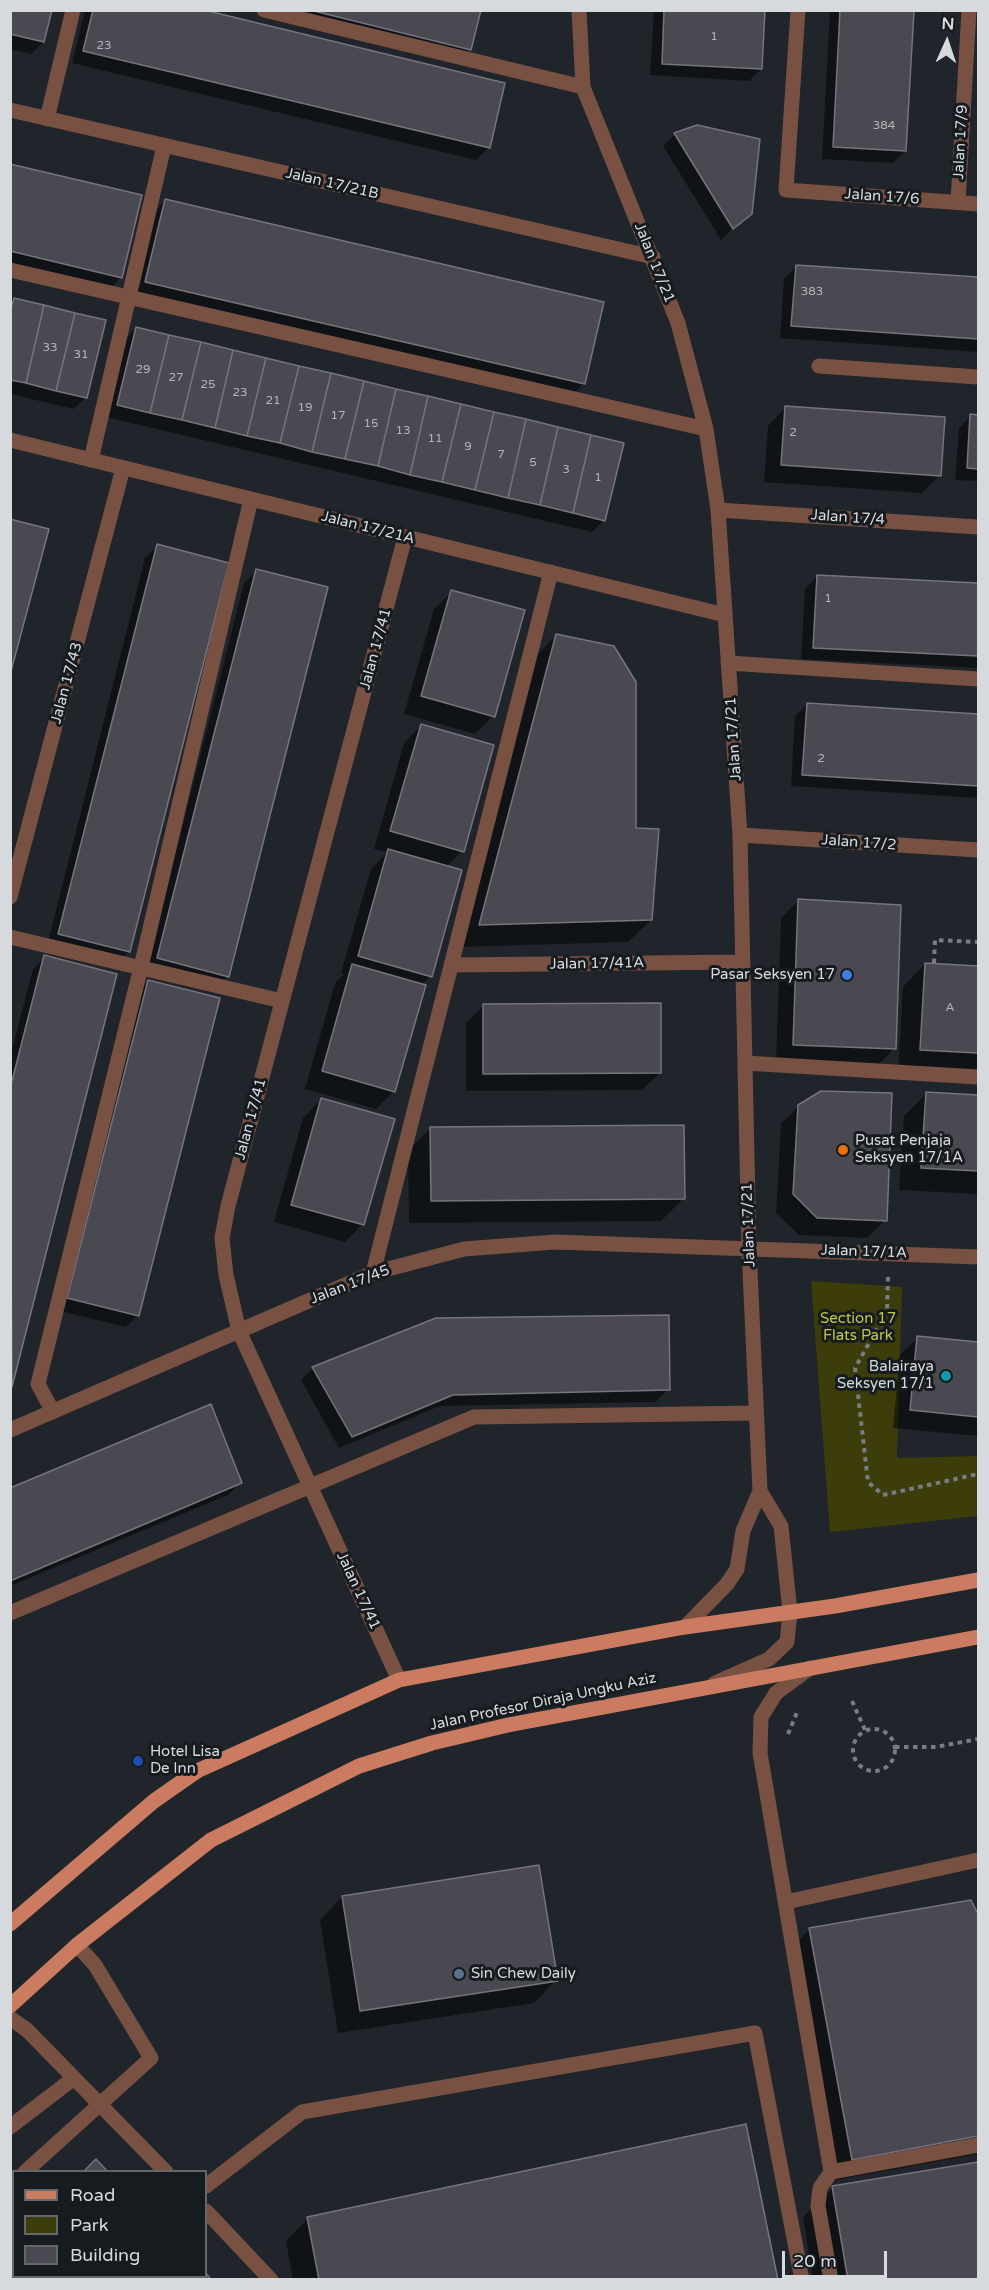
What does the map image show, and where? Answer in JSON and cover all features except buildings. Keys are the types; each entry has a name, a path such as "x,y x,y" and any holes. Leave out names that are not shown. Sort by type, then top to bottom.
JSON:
{"main road":[{"path":"10,1924 154,1801 197,1771 399,1680 686,1626 790,1612 978,1580"},
{"name":"Jalan Profesor Diraja Ungku Aziz","path":"10,2006 77,1945 211,1840 359,1766 432,1743 508,1725 978,1637"}],"street":[{"path":"47,119 74,10"},
{"path":"264,10 583,87"},
{"name":"Jalan 17/21","path":"579,10 583,87 678,323 706,429 718,510 740,835 749,1249 760,1491 743,1531 737,1569 727,1584 686,1626"},
{"name":"Jalan 17/6","path":"798,10 786,190 978,204"},
{"name":"Jalan 17/9","path":"958,202 969,10"},
{"name":"Jalan 17/21B","path":"10,111 653,257"},
{"path":"91,460 164,146"},
{"path":"10,270 706,429"},
{"path":"819,366 978,377"},
{"name":"Jalan 17/21A","path":"10,440 725,615"},
{"name":"Jalan 17/43","path":"10,897 123,468"},
{"path":"53,1412 38,1384 141,968 251,499"},
{"name":"Jalan 17/4","path":"718,510 978,527"},
{"name":"Jalan 17/41","path":"399,1680 239,1331 226,1275 222,1238 228,1206 405,537"},
{"path":"372,1274 552,572"},
{"path":"728,663 978,679"},
{"name":"Jalan 17/2","path":"740,835 978,850"},
{"path":"10,937 282,1001"},
{"name":"Jalan 17/41A","path":"451,965 743,962"},
{"path":"745,1063 978,1077"},
{"name":"Jalan 17/45","path":"10,1430 372,1274 464,1249 555,1242 749,1249"},
{"name":"Jalan 17/1A","path":"749,1249 978,1257"},
{"path":"10,1613 311,1488 474,1417 756,1413"},
{"name":"Jalan 17/21","path":"707,1687 768,1659 787,1642 790,1612 781,1526 760,1491"},
{"path":"810,1668 776,1693 761,1716 759,1753 831,2172 820,2188 818,2206 831,2280"},
{"path":"786,1902 978,1860"},
{"path":"27,2170 152,2058 95,1965 77,1945"},
{"path":"10,2018 27,2030 164,2170"},
{"path":"207,2185 302,2112 755,2033 802,2280"},
{"path":"10,2127 74,2078"},
{"path":"831,2172 978,2145"},
{"path":"207,2212 270,2280"}],"path":[{"path":"934,963 935,940 978,942"},
{"path":"890,1253 886,1311 855,1368 868,1482 883,1495 978,1474"},
{"path":"852,1701 865,1730"},
{"path":"865,1730 884,1731 895,1747 892,1761 887,1766 873,1772 866,1770 855,1761 852,1754 854,1740 865,1730"},
{"path":"895,1747 936,1747 978,1739"}],"green space":[{"name":"Section 17 Flats Park","path":"811,1281 902,1287 897,1458 978,1456 978,1516 830,1532"}],"place":[{"name":"Pasar Seksyen 17","path":"847,975"},
{"name":"Pusat Penjaja Seksyen 17/1A","path":"843,1150"},
{"name":"Balairaya Seksyen 17/1","path":"946,1376"},
{"name":"Hotel Lisa De Inn","path":"138,1761"},
{"name":"Sin Chew Daily","path":"459,1974"}]}
